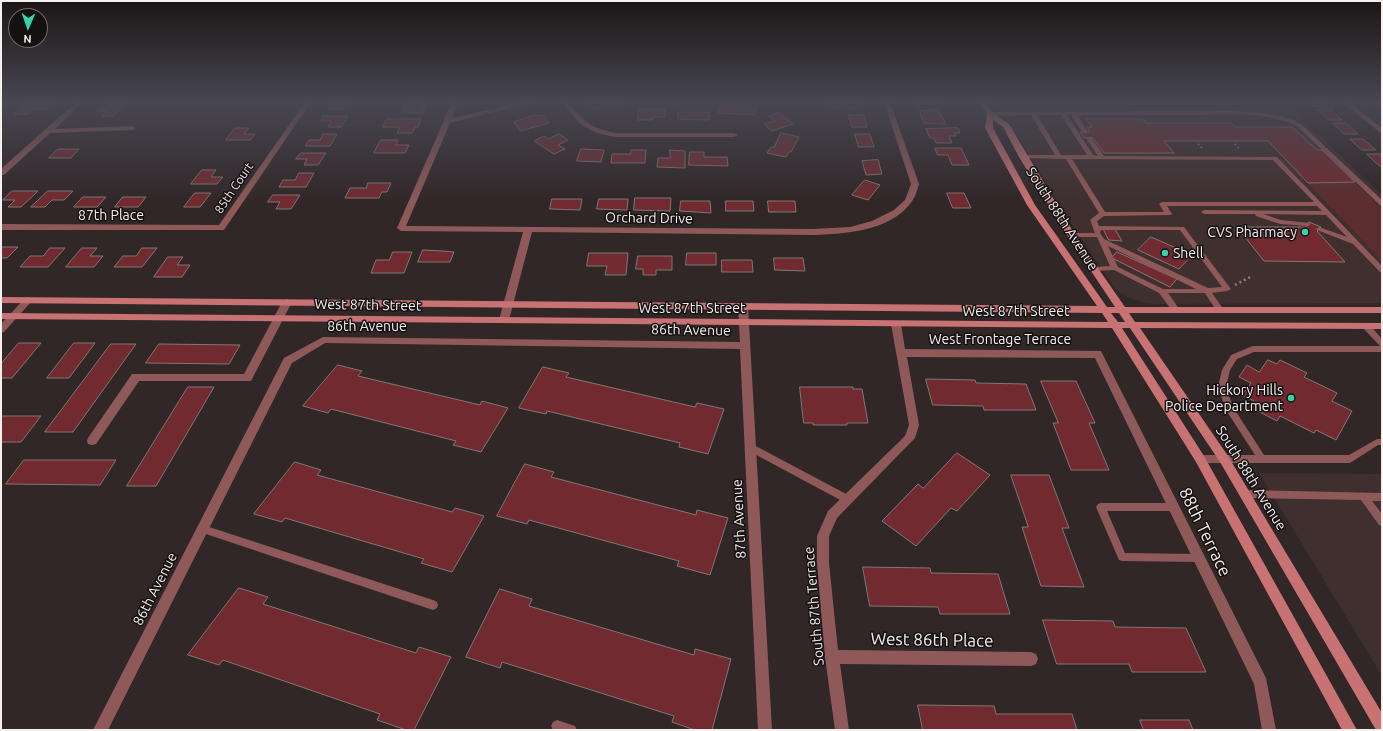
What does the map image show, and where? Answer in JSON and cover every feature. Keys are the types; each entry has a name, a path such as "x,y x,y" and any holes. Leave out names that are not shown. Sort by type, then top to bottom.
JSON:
{"main road":[{"name":"South 88th Avenue","path":"993,136 1031,205 1115,326 1200,459 1350,730"},
{"name":"South 88th Avenue","path":"1012,136 1071,235 1121,310 1224,458 1382,727"},
{"name":"West 87th Street","path":"1,300 1104,310 1382,310"},
{"name":"West 87th Street","path":"1,316 1115,326 1382,326"}],"street":[{"path":"1,173 41,136"},
{"name":"85th Court","path":"221,228 284,136"},
{"name":"Orchard Drive","path":"441,136 401,228 829,232 861,227 894,215 908,203 915,184 899,136"},
{"name":"87th Place","path":"1,227 221,228"},
{"path":"504,320 528,230"},
{"path":"1,330 28,300"},
{"path":"92,441 136,377 247,378 287,302"},
{"name":"87th Avenue","path":"743,306 764,730"},
{"name":"South 87th Terrace","path":"842,730 832,657 823,563 823,536 832,515 910,438 914,425 896,324"},
{"name":"86th Avenue","path":"100,730 288,361 323,340 745,346"},
{"name":"West Frontage Terrace","path":"902,353 1098,354"},
{"name":"88th Terrace","path":"1098,354 1261,683 1269,730"},
{"name":"West 86th Place","path":"832,657 1031,659"}],"lane":[{"path":"1046,136 1058,157"},
{"path":"1077,136 1091,157"},
{"path":"1310,136 1382,204"},
{"path":"1089,138 1102,157"},
{"path":"1023,157 1275,158 1382,270"},
{"path":"1068,157 1102,214"},
{"path":"1115,268 1098,234 1093,220 1102,214 1169,214 1162,204 1319,204"},
{"path":"1204,212 1328,213"},
{"path":"1249,212 1280,222 1308,224"},
{"path":"1071,235 1182,228 1227,289"},
{"path":"1319,229 1357,243"},
{"path":"1098,234 1207,291 1220,310"},
{"path":"1094,269 1115,268 1162,291 1207,291 1227,289"},
{"path":"1162,291 1176,310"},
{"path":"1366,326 1382,344"},
{"path":"1262,458 1230,408 1222,387 1226,370 1234,357 1253,348 1382,349"},
{"path":"1200,459 1350,459 1377,442 1382,442"},
{"path":"750,447 847,499"},
{"path":"1245,494 1382,497"},
{"path":"1364,497 1382,522"},
{"path":"1174,507 1102,507 1122,557 1199,558"},
{"path":"203,529 433,605"},
{"path":"557,726 571,730"}],"path":[{"path":"1227,289 1252,276"}],"shaded area":[{"path":"1018,136 1320,136 1382,195 1382,303 1144,303 1127,297 1116,290 1071,224"},
{"path":"1355,182 1382,209 1382,261 1308,183"},
{"path":"1259,473 1382,474 1382,676"}],"building":[{"path":"229,136 253,136 250,140 226,140"},
{"path":"322,136 336,136 330,146 305,146 309,140 320,140"},
{"path":"544,136 548,139 554,136 562,136 568,140 558,145 565,149 554,154 534,141"},
{"path":"779,136 799,137 791,152 789,152 786,157 767,153 771,147 774,147"},
{"path":"856,136 871,136 874,147 859,147"},
{"path":"929,136 949,136 952,143 936,143 934,138 930,138"},
{"path":"1083,136 1302,136 1317,150 1322,150 1355,182 1308,183 1268,141 1164,141 1174,153 1104,153 1093,138 1084,138"},
{"path":"1350,139 1363,139 1376,150 1362,150"},
{"path":"381,140 398,140 396,145 409,145 405,153 374,153"},
{"path":"935,148 961,148 969,165 952,165 948,155 938,155"},
{"path":"58,149 79,149 71,158 49,158"},
{"path":"581,149 604,150 601,162 577,161"},
{"path":"631,150 646,150 645,163 611,163 612,154 630,154"},
{"path":"670,150 685,151 685,168 657,167 658,158 670,158"},
{"path":"690,152 704,152 704,157 727,157 728,166 689,165"},
{"path":"301,153 326,153 318,165 304,165 307,159 296,159"},
{"path":"1367,154 1381,154 1382,166 1380,166"},
{"path":"878,160 882,174 866,175 862,161"},
{"path":"202,170 216,170 211,177 223,177 217,184 191,184"},
{"path":"299,173 314,173 306,187 279,187 283,180 295,180"},
{"path":"865,180 880,185 868,200 852,195"},
{"path":"368,183 391,183 387,192 382,192 379,198 345,198 350,188 366,188"},
{"path":"12,191 38,191 21,207 8,207 15,200 3,200"},
{"path":"48,191 73,191 64,200 52,200 45,207 31,207"},
{"path":"195,193 211,193 200,207 184,207"},
{"path":"947,193 964,193 971,208 953,208"},
{"path":"273,195 300,195 291,209 276,209 280,202 268,202"},
{"path":"83,197 106,197 97,207 74,207"},
{"path":"123,197 146,197 138,207 115,207"},
{"path":"635,198 671,198 670,211 634,210"},
{"path":"552,199 582,199 580,210 550,209"},
{"path":"599,199 628,199 627,210 597,209"},
{"path":"681,201 710,201 711,213 680,211"},
{"path":"726,201 753,201 754,211 726,211"},
{"path":"768,201 795,201 796,212 769,212"},
{"name":"CVS Pharmacy","path":"1309,222 1321,227 1317,231 1345,262 1264,261 1237,227 1306,227"},
{"path":"1103,228 1115,229 1122,241 1109,240"},
{"name":"Shell","path":"1151,237 1192,255 1179,269 1138,250"},
{"path":"1,247 18,247 7,258 1,258"},
{"path":"50,248 65,248 48,267 20,267 30,256 43,256"},
{"path":"82,248 97,248 90,256 103,256 94,267 66,267"},
{"path":"142,248 157,248 142,267 114,267 123,256 136,256"},
{"path":"423,250 454,252 450,262 418,262"},
{"path":"393,252 412,252 404,273 371,273 376,260 389,260"},
{"name":"Shell","path":"1117,252 1177,279 1170,287 1112,258"},
{"path":"589,253 628,253 626,275 605,275 607,266 587,266"},
{"path":"687,253 716,253 716,265 686,265"},
{"path":"638,256 672,256 672,270 656,270 656,275 643,275 643,269 636,269"},
{"path":"168,257 183,257 177,265 190,265 182,277 154,277"},
{"path":"774,258 803,258 805,271 775,270"},
{"path":"722,260 752,260 753,272 722,272"},
{"path":"19,343 41,343 12,378 1,378 1,364"},
{"path":"74,343 95,343 69,378 47,378"},
{"path":"111,344 136,344 73,432 45,432"},
{"path":"159,344 240,345 229,364 146,363"},
{"name":"Hickory Hills Police Department","path":"1268,360 1277,364 1280,360 1307,373 1304,377 1337,393 1332,401 1352,411 1336,440 1316,430 1314,433 1280,416 1277,421 1250,407 1254,401 1242,395 1251,383 1239,377 1247,365 1259,372"},
{"path":"338,365 362,371 358,376 480,405 482,401 508,408 481,452 453,445 456,441 331,409 328,413 303,406"},
{"path":"543,367 569,373 566,377 695,407 697,403 724,409 708,454 679,447 680,443 547,411 546,414 519,408"},
{"path":"926,379 975,380 976,383 1026,384 1036,410 984,410 983,406 933,405"},
{"path":"1041,381 1076,381 1095,423 1089,423 1109,470 1071,470 1053,423 1058,423"},
{"path":"188,387 214,387 156,486 127,486"},
{"path":"800,387 853,387 853,389 862,389 868,423 847,423 847,425 813,425 813,423 804,423"},
{"path":"1,416 41,416 21,442 1,442"},
{"path":"957,453 990,475 957,511 951,508 916,546 882,521 918,484 923,488"},
{"path":"24,460 116,460 100,485 6,484"},
{"path":"295,462 321,470 317,475 452,512 455,508 484,516 452,572 421,563 424,559 285,518 282,522 254,514"},
{"path":"525,464 554,472 551,477 696,515 697,510 728,518 710,575 677,566 679,561 529,520 527,524 497,516"},
{"path":"1011,475 1049,475 1069,528 1062,528 1084,587 1041,586 1022,527 1028,527"},
{"path":"863,567 930,568 931,573 998,574 1010,614 940,614 938,607 870,606"},
{"path":"239,588 268,597 263,604 416,653 419,647 451,657 414,730 406,730 377,720 380,714 223,660 219,665 188,655"},
{"path":"500,589 532,599 529,606 694,655 695,649 731,659 712,730 695,730 672,722 674,716 502,662 500,668 466,657"},
{"path":"1043,620 1113,621 1115,627 1186,628 1206,672 1132,672 1129,664 1057,664"},
{"path":"918,705 994,706 996,714 1072,714 1077,730 923,730"},
{"path":"1140,720 1189,720 1193,730 1144,730"}],"place":[{"name":"CVS Pharmacy","path":"1305,232"},
{"name":"Shell","path":"1165,253"},
{"name":"Hickory Hills Police Department","path":"1291,398"}]}
